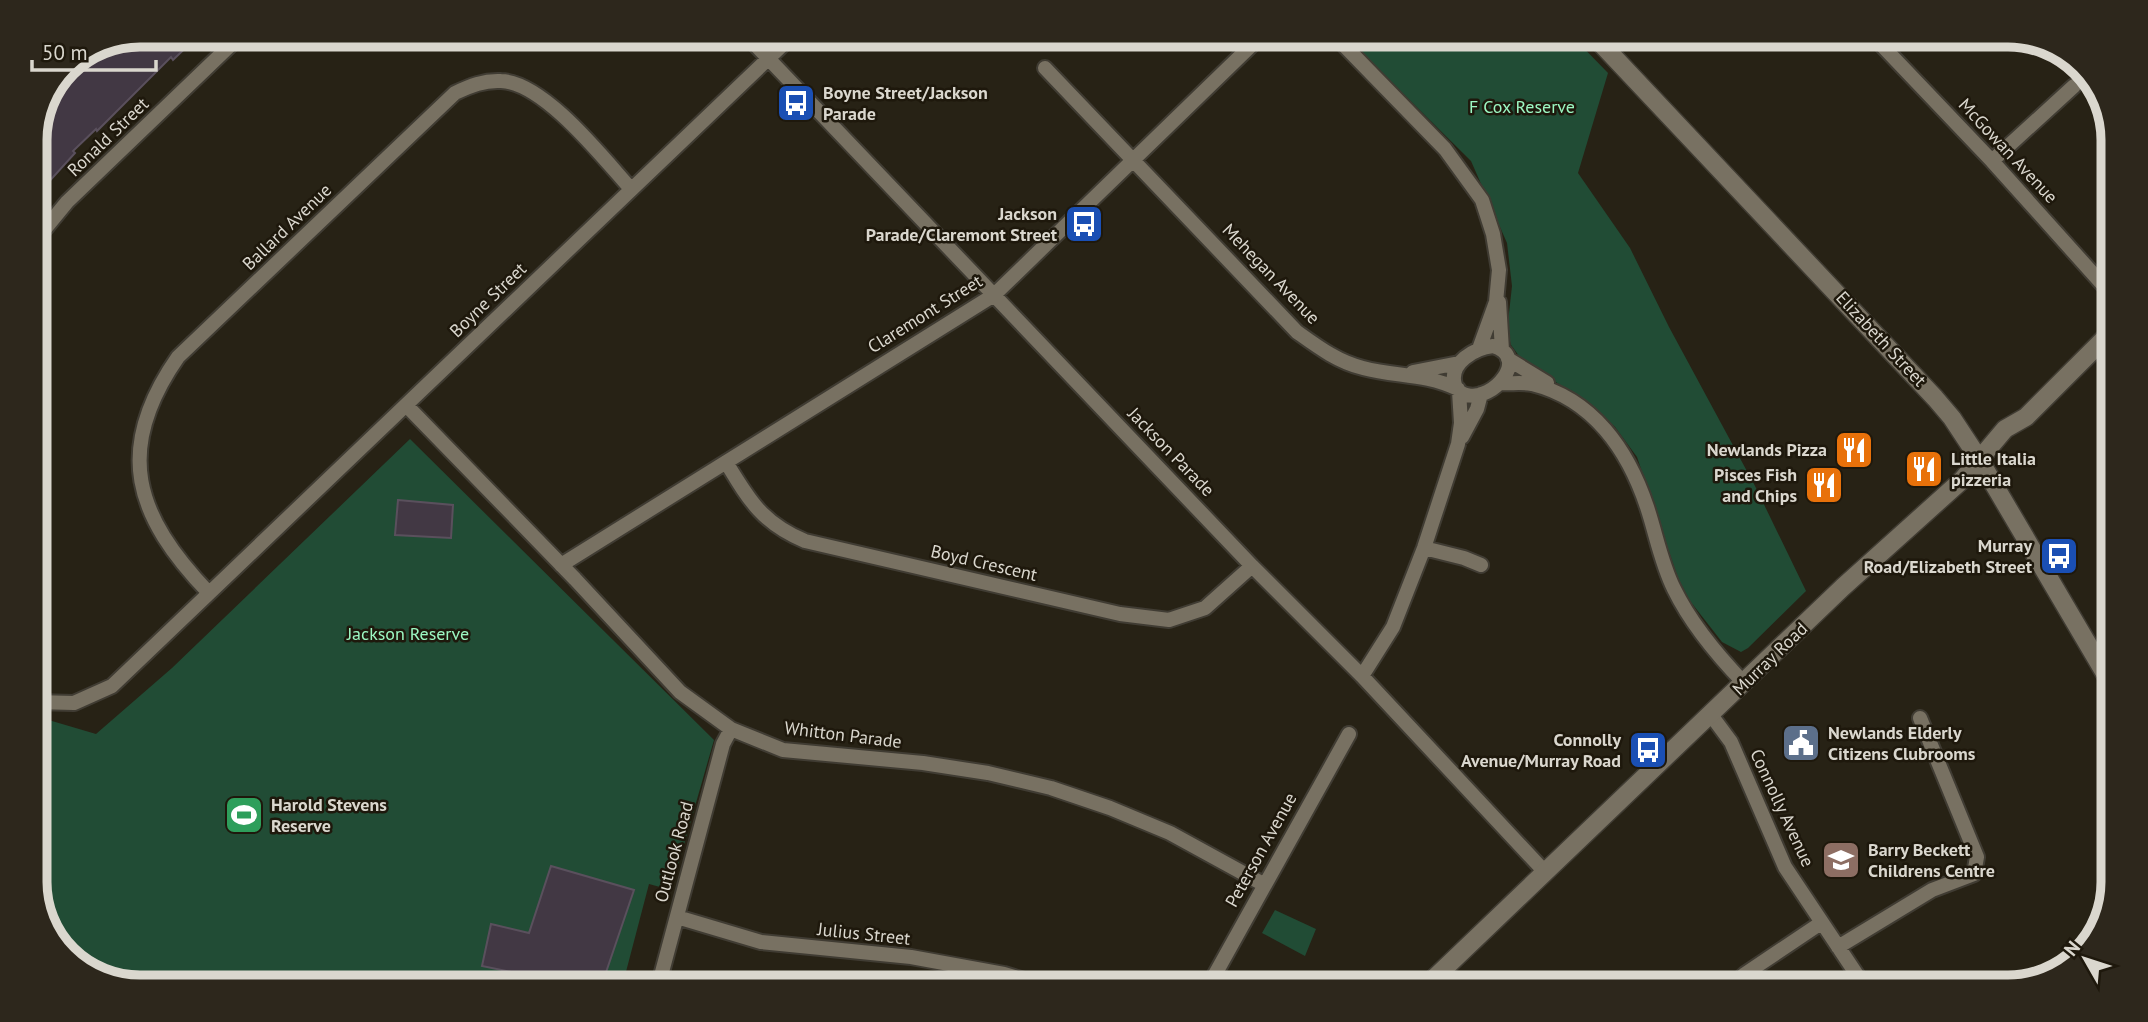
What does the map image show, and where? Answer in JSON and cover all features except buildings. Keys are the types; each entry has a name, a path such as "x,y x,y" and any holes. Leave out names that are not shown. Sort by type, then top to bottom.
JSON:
{"main road":[{"name":"Elizabeth Street","path":"1603,47 1952,418 2101,667"},
{"name":"Murray Road","path":"1438,975 1843,587 1962,480 2005,429 2026,416 2101,342"}],"street":[{"name":"Ronald Street","path":"47,226 67,202 228,47"},
{"path":"757,47 768,59"},
{"name":"Boyne Street","path":"209,593 780,47"},
{"name":"Claremont Street","path":"561,565 994,295 1250,47"},
{"path":"1346,47 1445,149 1482,200 1493,234 1499,270 1498,290 1508,372 1500,383 1481,394 1466,395 1459,390"},
{"name":"McGowan Avenue","path":"1883,47 1992,161 2101,283"},
{"name":"Jackson Parade","path":"768,59 1252,566 1362,676 1545,872"},
{"name":"Mehegan Avenue","path":"1045,68 1297,332 1345,362 1365,369 1405,373 1459,390"},
{"name":"Ballard Avenue","path":"209,593 184,566 154,522 145,501 139,460 145,419 159,387 178,357 455,93 471,85 503,80 532,90 567,120 632,189"},
{"path":"1992,161 2074,86"},
{"path":"1479,349 1498,290"},
{"path":"1458,444 1461,412 1454,373 1459,363 1479,349 1493,346 1594,416 1622,451 1634,473 1674,589 1696,626 1744,683"},
{"name":"Mehegan Avenue","path":"1405,373 1459,363"},
{"path":"1500,383 1530,384 1558,393"},
{"path":"1362,676 1393,627 1424,548 1458,444 1477,409 1481,394"},
{"name":"Whitton Parade","path":"406,405 680,692 731,729 783,750 923,763 988,773 1051,788 1110,808 1170,833 1263,884"},
{"name":"Boyd Crescent","path":"726,462 762,516 781,531 805,541 1120,614 1169,620 1205,608 1252,566"},
{"path":"1424,548 1480,565"},
{"path":"47,702 74,703 112,686 209,593"},
{"name":"Connolly Avenue","path":"1711,715 1731,742 1785,867 1857,975"},
{"path":"1838,947 1932,890 1974,874 1977,857 1920,718"},
{"name":"Outlook Road","path":"661,975 723,744 731,729"},
{"name":"Peterson Avenue","path":"1214,975 1349,734"},
{"name":"Julius Street","path":"677,917 761,942 911,957 1007,975"},
{"path":"1744,975 1821,923"}],"green space":[{"name":"F Cox Reserve","path":"1356,47 1583,47 1608,73 1578,173 1630,248 1669,327 1755,486 1806,591 1741,652 1722,642 1690,601 1678,578 1637,457 1615,427 1594,407 1522,360 1511,345 1507,331 1512,286 1507,243 1471,161"},
{"name":"Jackson Reserve","path":"410,439 714,740 671,890 649,884 625,975 140,975 105,968 84,956 74,948 60,928 52,912 47,888 47,720 96,734 172,668"},
{"path":"1275,910 1316,929 1305,956 1262,933"}],"place":[{"name":"Boyne Street/Jackson Parade","path":"796,103"},
{"name":"Jackson Parade/Claremont Street","path":"1084,224"},
{"name":"Newlands Pizza","path":"1854,450"},
{"name":"Little Italia pizzeria","path":"1924,469"},
{"name":"Pisces Fish and Chips","path":"1824,485"},
{"name":"Murray Road/Elizabeth Street","path":"2059,556"},
{"name":"Newlands Elderly Citizens Clubrooms","path":"1801,743"},
{"name":"Connolly Avenue/Murray Road","path":"1648,750"},
{"name":"Harold Stevens Reserve","path":"244,815"},
{"name":"Barry Beckett Childrens Centre","path":"1841,860"}]}
